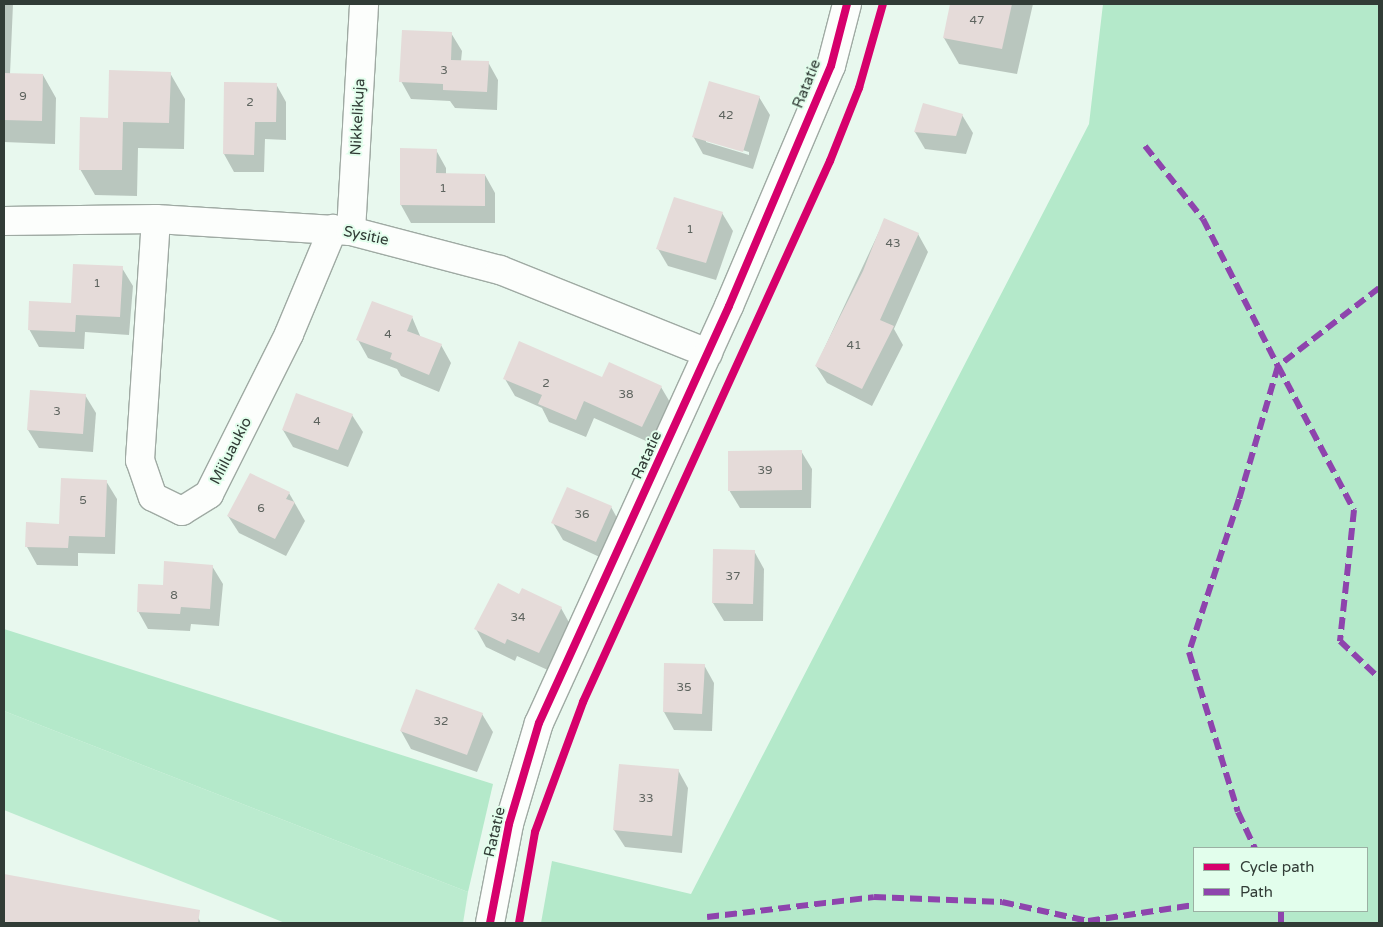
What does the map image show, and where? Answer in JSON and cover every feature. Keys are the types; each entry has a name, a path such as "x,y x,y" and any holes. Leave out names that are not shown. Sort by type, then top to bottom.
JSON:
{"street":[{"name":"Nikkelikuja","path":"342,230 364,4"},
{"name":"Ratatie","path":"490,923 509,824 539,723 708,353 831,66 847,4"},
{"name":"Sysitie","path":"4,221 156,219 342,230 500,270 708,353"},
{"name":"Miiluaukio","path":"156,219 140,460 153,497 182,511 210,494 342,230"}],"green space":[{"path":"1103,4 1379,4 1379,923 541,923 552,861 691,894 1089,124"},
{"path":"4,629 493,784 468,892 4,711"},
{"path":"4,711 468,892 463,923 285,923 4,810"}],"building":[{"path":"950,4 1012,4 1002,49 943,38"},
{"path":"402,30 452,32 451,60 489,61 487,92 443,90 443,84 399,82"},
{"path":"109,70 171,72 169,123 123,122 122,170 79,170 80,117 108,118"},
{"path":"4,73 43,74 42,121 4,120"},
{"path":"709,81 760,96 743,152 692,137"},
{"path":"224,82 277,83 276,122 255,122 254,155 223,154"},
{"path":"923,103 963,114 956,136 914,132"},
{"path":"400,148 437,149 436,173 485,174 485,206 400,205"},
{"path":"674,197 723,212 706,263 656,249"},
{"path":"884,218 919,233 880,320 894,326 862,389 815,366 863,271"},
{"path":"73,264 123,266 120,317 76,315 75,332 28,330 29,301 71,303"},
{"path":"372,301 413,316 407,331 442,344 429,375 390,359 392,353 356,340"},
{"path":"519,341 602,377 609,362 662,386 642,427 584,401 576,420 538,404 542,395 503,379"},
{"path":"30,390 86,394 83,434 27,430"},
{"path":"296,393 353,414 338,450 282,430"},
{"path":"802,450 802,490 728,491 728,451"},
{"path":"250,473 290,492 286,499 295,502 275,539 227,516"},
{"path":"61,478 107,480 105,537 69,536 68,548 25,547 26,522 59,524"},
{"path":"567,487 612,506 596,542 551,523"},
{"path":"713,549 755,550 753,604 712,603"},
{"path":"164,561 213,565 210,609 181,607 180,614 137,612 138,584 163,585"},
{"path":"498,583 519,594 522,588 562,607 539,653 507,639 505,644 474,629"},
{"path":"664,663 705,664 702,714 663,712"},
{"path":"416,689 483,713 467,755 400,731"},
{"path":"619,764 679,769 672,836 613,830"},
{"path":"4,874 200,910 198,923 4,923"}],"marked path":[{"path":"1145,146 1203,219 1278,366 1239,499 1189,652 1238,812 1255,847"},
{"path":"1379,288 1278,366 1354,510 1340,641 1379,678"},
{"path":"707,917 874,897 1002,902 1088,921 1193,905"},
{"path":"1281,912 1281,923"}],"cycle path":[{"path":"490,923 509,824 539,723 729,306 831,66 847,4"},
{"path":"519,923 535,832 583,702 830,161 859,88 883,4"}]}
